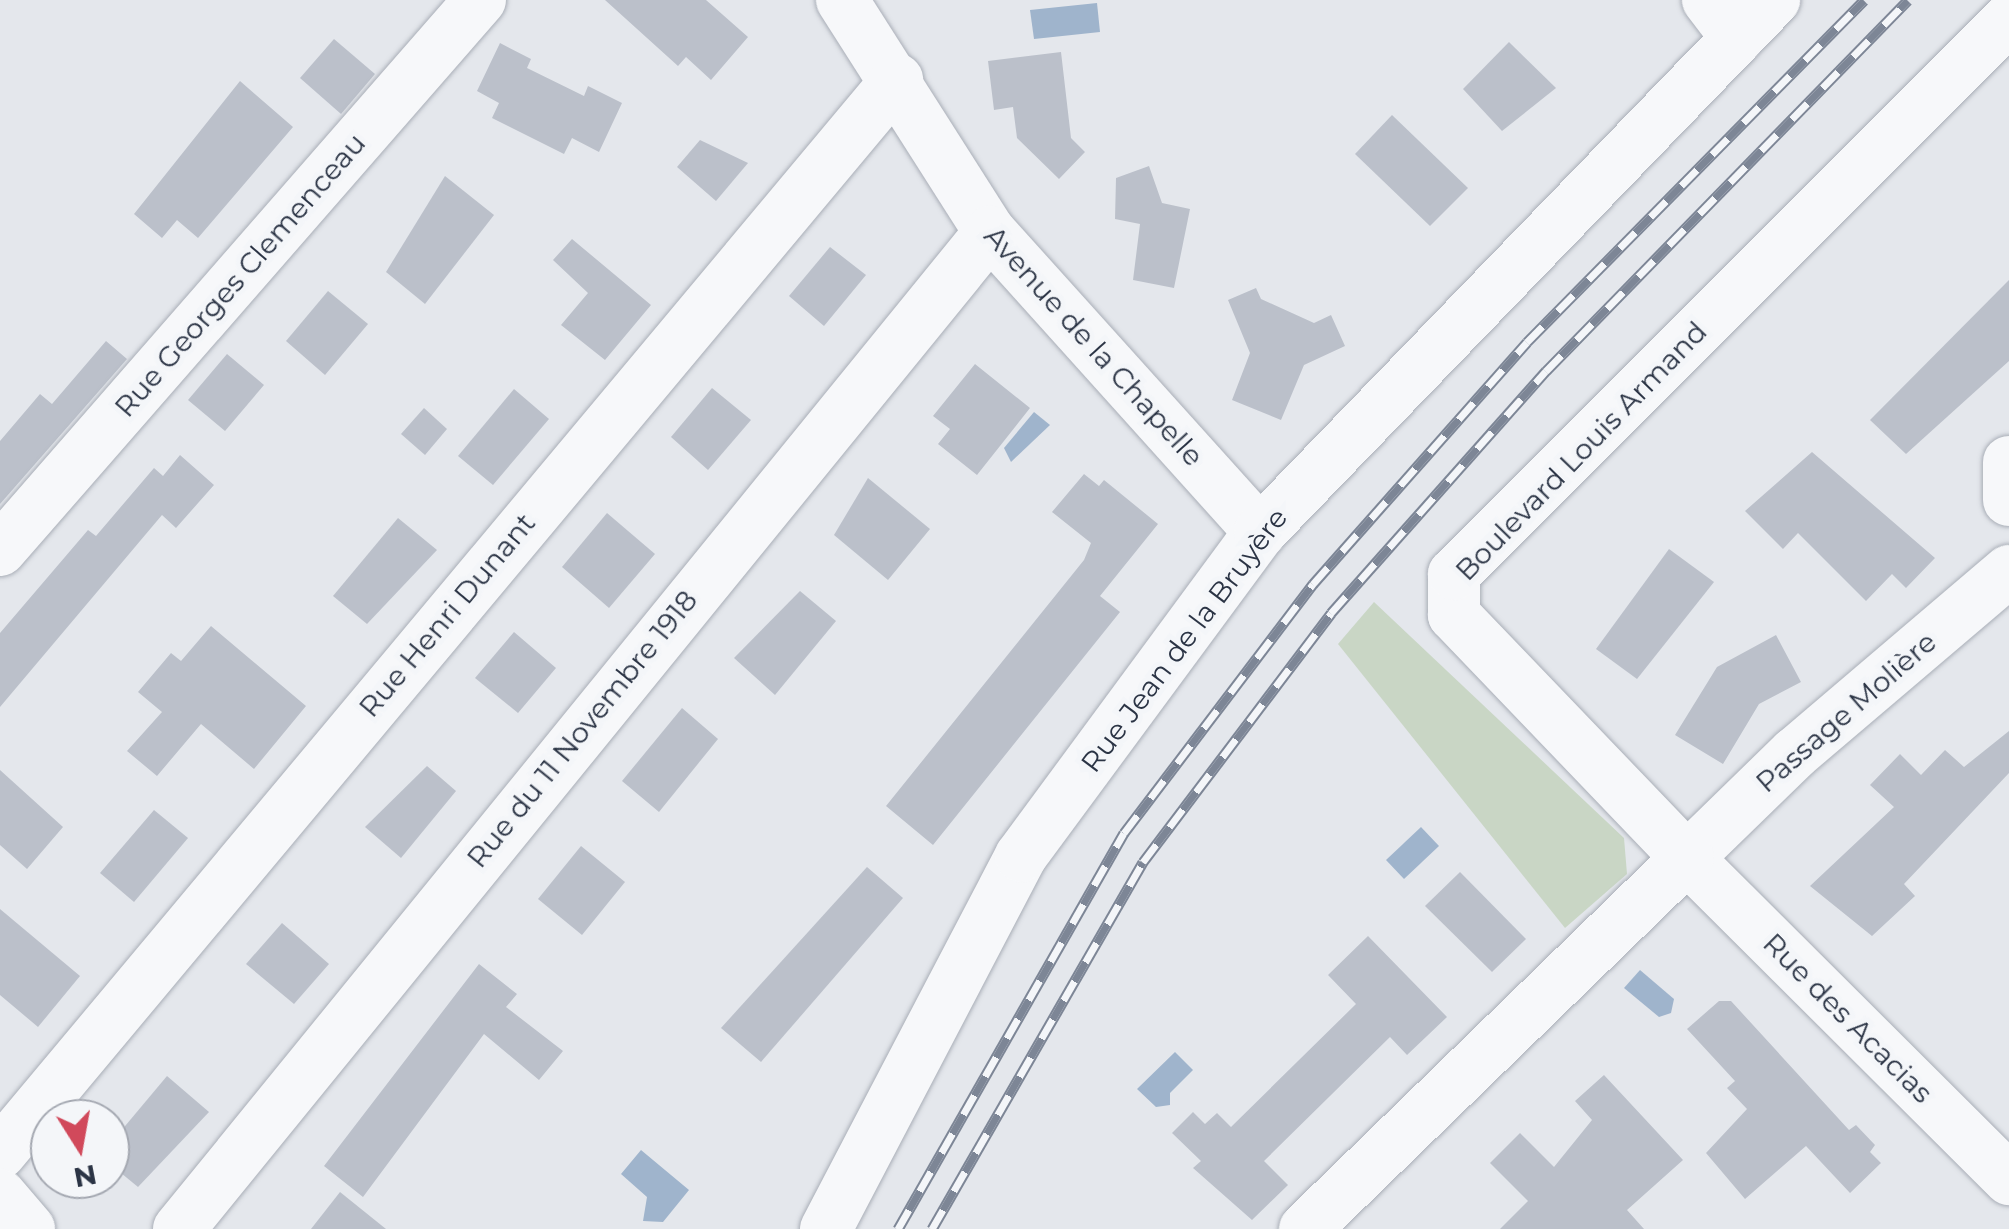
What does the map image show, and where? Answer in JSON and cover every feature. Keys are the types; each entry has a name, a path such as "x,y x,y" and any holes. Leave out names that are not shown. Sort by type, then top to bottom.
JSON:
{"street":[{"name":"Rue Georges Clemenceau","path":"0,550 480,0"},
{"name":"Avenue de la Chapelle","path":"842,0 897,80 990,232 1260,532"},
{"name":"Rue Jean de la Bruyère","path":"826,1229 1021,856 1260,532 1723,19 1774,0"},
{"name":"Boulevard Louis Armand","path":"1688,858 1454,616 1454,574 2009,18"},
{"name":"Rue Henri Dunant","path":"0,1154 897,80"},
{"name":"Rue du 11 Novembre 1918","path":"179,1229 990,232"},
{"path":"2009,462 2009,500"},
{"name":"Passage Molière","path":"1688,858 1794,753 2009,571"},
{"name":"Rue des Acacias","path":"1688,858 2009,1179"},
{"path":"1306,1229 1688,858"},
{"path":"0,1195 29,1229"}],"green space":[{"path":"1374,602 1624,838 1627,874 1565,928 1338,644"}],"water":[{"path":"1097,3 1100,32 1034,39 1030,10"},
{"path":"1034,412 1050,425 1011,462 1004,448"},
{"path":"1421,827 1439,846 1404,879 1386,860"},
{"path":"1640,970 1674,999 1671,1013 1659,1017 1624,988"},
{"path":"1175,1052 1193,1070 1170,1093 1170,1105 1156,1107 1137,1089"},
{"path":"641,1150 689,1190 663,1222 643,1221 647,1197 621,1174"}],"building":[{"path":"605,0 706,0 748,37 711,80 686,57 678,66"},
{"path":"334,39 375,74 341,114 300,78"},
{"path":"1509,42 1556,88 1502,131 1463,89"},
{"path":"500,43 531,59 527,68 584,96 588,86 622,103 599,152 572,138 564,154 492,118 499,103 477,91"},
{"path":"1061,52 1071,138 1085,152 1059,179 1017,138 1013,107 994,110 988,61"},
{"path":"240,81 293,127 198,238 177,220 162,238 134,214"},
{"path":"1392,115 1468,188 1430,226 1355,154"},
{"path":"700,140 748,163 716,201 677,167"},
{"path":"1149,166 1162,203 1190,209 1174,288 1133,280 1140,224 1115,219 1116,178"},
{"path":"445,176 494,215 425,304 386,272"},
{"path":"572,239 651,305 605,360 561,325 588,293 553,260"},
{"path":"830,247 866,275 824,326 789,296"},
{"path":"2009,280 2009,361 1906,454 1870,420"},
{"path":"1256,288 1261,299 1314,323 1331,315 1345,346 1304,365 1281,420 1232,400 1250,353 1228,300"},
{"path":"328,291 368,324 325,375 286,341"},
{"path":"106,341 127,359 0,504 0,441 40,394 52,404"},
{"path":"227,354 264,385 225,431 188,400"},
{"path":"975,364 1030,408 977,475 938,444 950,429 933,416"},
{"path":"712,388 751,420 708,470 671,437"},
{"path":"514,389 549,419 493,485 458,456"},
{"path":"424,408 447,429 425,455 401,434"},
{"path":"1812,452 1935,558 1906,588 1892,574 1866,601 1798,533 1783,549 1745,511"},
{"path":"180,455 214,485 176,528 162,515 0,707 0,633 88,530 96,536 154,468 163,476"},
{"path":"1084,474 1099,486 1104,480 1158,524 1100,596 1120,612 933,845 886,806 1084,560 1091,543 1052,512"},
{"path":"868,478 930,529 888,580 834,535"},
{"path":"607,513 655,554 609,608 562,567"},
{"path":"398,518 437,550 367,624 333,596"},
{"path":"1669,549 1714,582 1637,679 1596,649"},
{"path":"800,591 836,621 775,695 734,658"},
{"path":"211,626 306,706 254,769 201,724 157,776 127,751 162,712 138,692 171,653 181,661"},
{"path":"514,632 556,668 518,713 475,678"},
{"path":"1776,635 1801,682 1759,704 1723,764 1675,735 1717,667"},
{"path":"682,708 718,739 659,812 622,781"},
{"path":"2009,731 2009,773 1904,884 1915,896 1872,936 1810,886 1894,807 1870,785 1900,754 1921,775 1945,750 1964,767"},
{"path":"427,766 456,791 401,858 365,827"},
{"path":"0,770 63,827 27,869 0,845"},
{"path":"154,810 188,838 134,902 100,873"},
{"path":"581,846 625,882 582,935 538,899"},
{"path":"867,867 903,898 761,1062 721,1028"},
{"path":"1460,872 1526,939 1492,972 1425,906"},
{"path":"0,909 80,976 38,1027 0,995"},
{"path":"282,923 329,964 294,1004 246,964"},
{"path":"1368,936 1447,1017 1407,1055 1390,1037 1264,1161 1288,1185 1252,1220 1193,1168 1201,1161 1172,1133 1193,1112 1205,1124 1217,1113 1231,1127 1356,1004 1328,975"},
{"path":"479,964 517,994 506,1007 563,1051 539,1080 484,1034 363,1197 324,1166"},
{"path":"1719,1001 1731,1001 1849,1130 1856,1125 1875,1145 1870,1152 1881,1163 1850,1193 1806,1146 1745,1199 1706,1153 1747,1109 1727,1088 1735,1081 1687,1029"},
{"path":"1604,1075 1683,1160 1627,1210 1644,1229 1500,1229 1528,1201 1490,1163 1520,1133 1554,1167 1592,1120 1575,1101"},
{"path":"167,1076 209,1112 138,1187 130,1180 130,1120"},
{"path":"340,1192 386,1229 311,1229"}],"railway":[{"path":"898,1229 1124,833 1313,584 1527,342 1864,0"},
{"path":"932,1229 1143,862 1331,613 1546,371 1908,0"}]}
